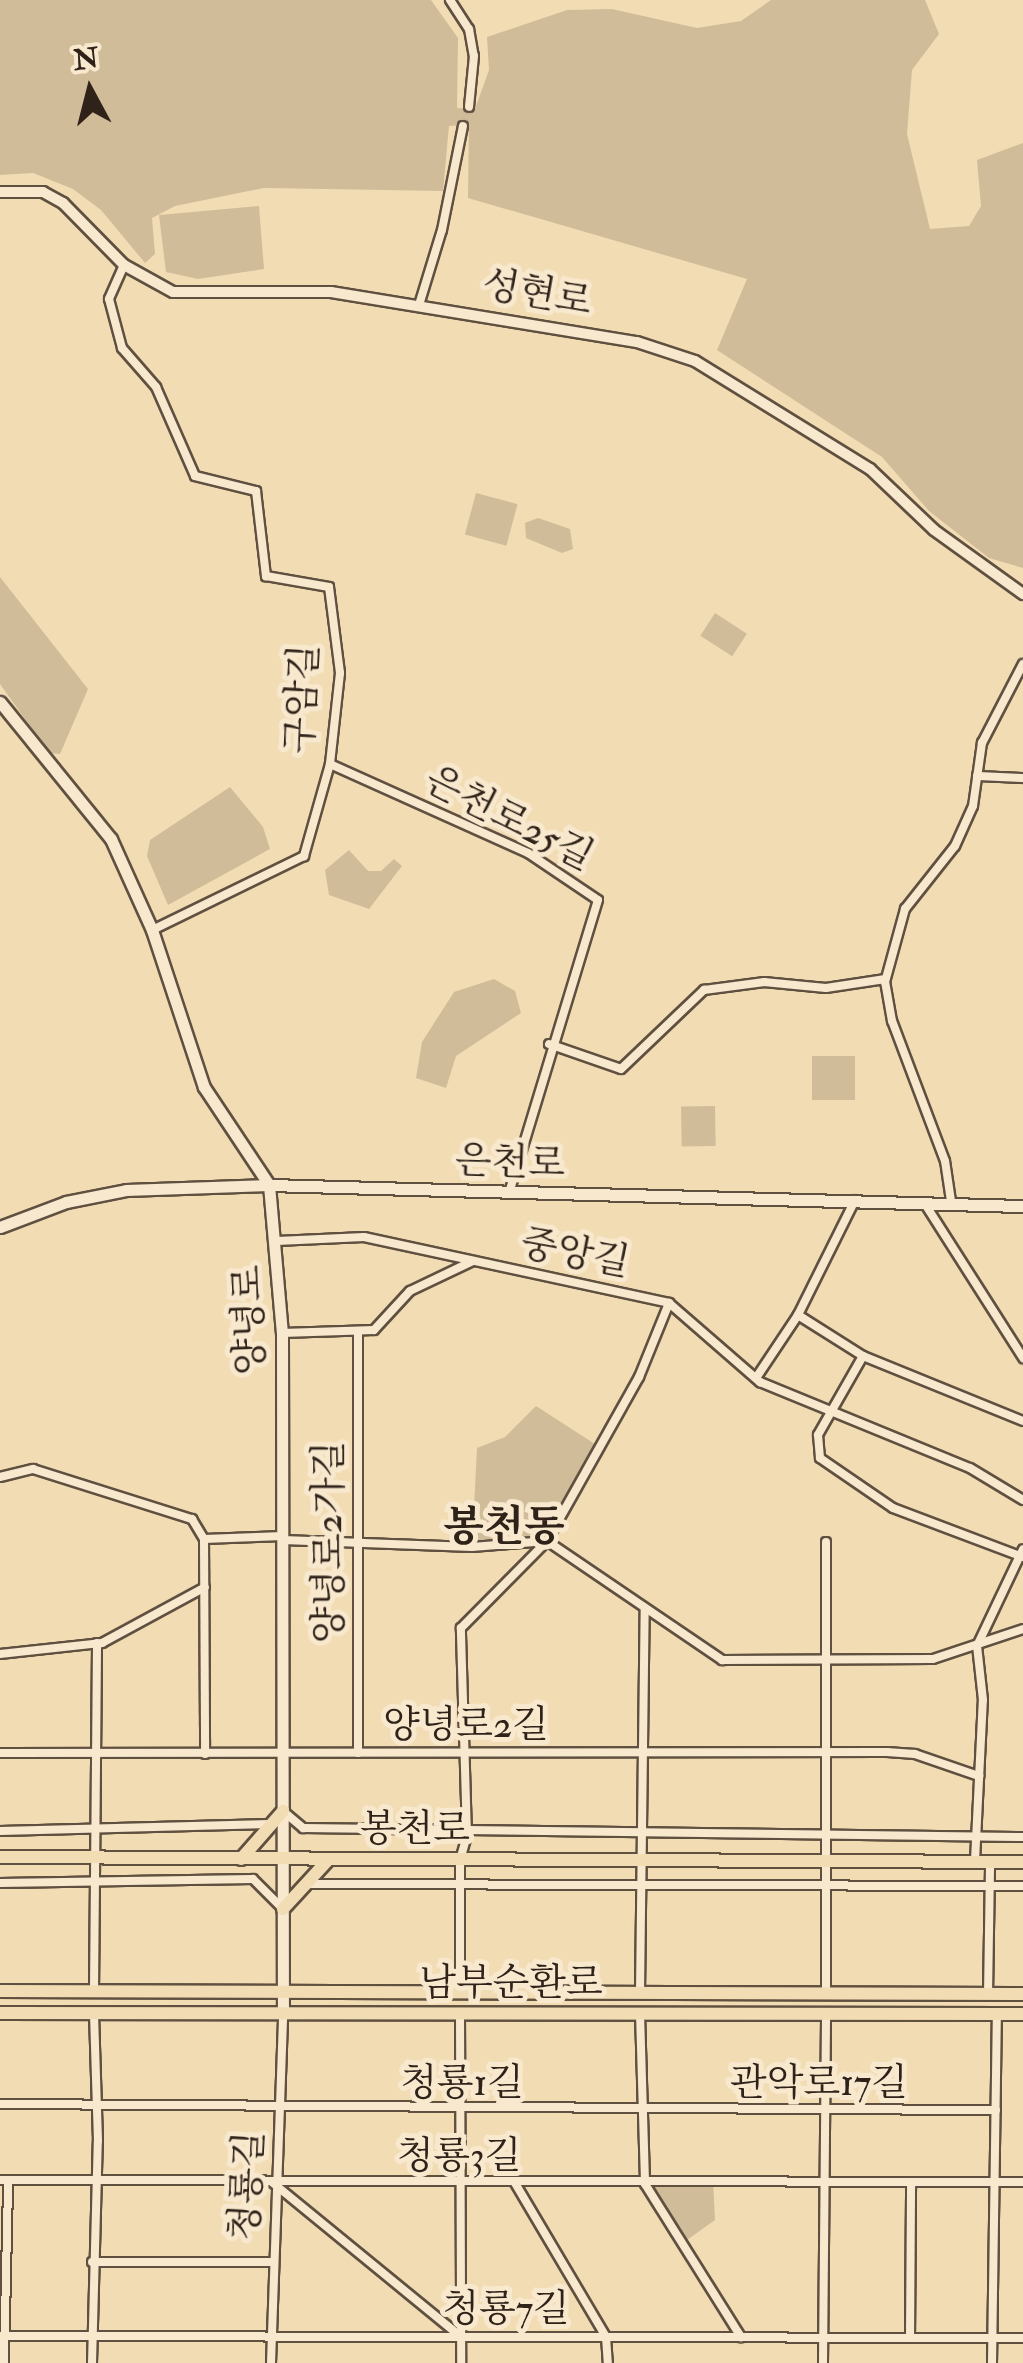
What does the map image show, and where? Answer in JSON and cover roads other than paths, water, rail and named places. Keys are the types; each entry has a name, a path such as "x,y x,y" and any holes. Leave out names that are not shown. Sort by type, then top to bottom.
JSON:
{"main road":[{"name":"양녕로","path":"0,702 98,818 152,930 204,1087 269,1185 277,1241 282,1333 283,2012"},
{"name":"은천로","path":"0,1227 66,1202 126,1190 269,1185 922,1200 1023,1206"},
{"path":"241,1859 280,1815"},
{"name":"봉천로","path":"0,1857 1023,1862"},
{"path":"283,1909 328,1860"},
{"name":"남부순환로","path":"0,1991 1023,1994"},
{"path":"409,2014 422,2003 410,1991"},
{"path":"476,1992 465,2002 476,2014"},
{"name":"남부순환로","path":"0,2013 1023,2014"}],"street":[{"path":"450,0 468,29 474,56 469,107"},
{"path":"418,304 442,230 463,126"},
{"name":"성현로","path":"0,192 43,192 63,203 124,265 173,292 331,292 637,342 694,362 870,469 934,530 1023,594"},
{"name":"구암길","path":"124,265 110,287 118,335 156,387 194,476 256,491 266,576 329,587 340,673 330,764 314,837 301,860 152,930"},
{"path":"951,1201 945,1161 892,1021 885,980 905,910 915,891 954,846 973,806 982,743 1023,664"},
{"name":"은천로25길","path":"330,764 528,853 593,893 598,913 550,1044 509,1193"},
{"path":"978,776 1023,778"},
{"path":"550,1044 621,1070 704,990 764,982 826,988 885,980"},
{"path":"756,1378 798,1316 855,1199"},
{"path":"922,1200 1023,1358"},
{"name":"중앙길","path":"277,1241 364,1237 475,1260 534,1279 610,1285 669,1303 756,1378 828,1414 970,1468 1023,1500"},
{"path":"282,1333 358,1332 383,1324 410,1290 475,1260"},
{"name":"남부순환로","path":"460,1992 460,1860 466,1831 461,1628 547,1541 639,1377 669,1303"},
{"path":"798,1316 863,1356 1023,1422"},
{"name":"양녕로2가길","path":"358,1332 358,1753"},
{"path":"863,1356 828,1414 816,1445 822,1461 894,1508 1021,1553 977,1646 983,1700 975,1861"},
{"path":"0,1477 33,1469 192,1520 204,1539 205,1754"},
{"path":"204,1539 283,1538 472,1547 547,1541 722,1660 830,1664 933,1659 1023,1629"},
{"path":"826,1542 830,1664 826,1994"},
{"path":"0,1654 97,1643 205,1586"},
{"name":"남부순환로","path":"640,1993 640,1860 646,1828 648,1754 645,1610"},
{"path":"94,1990 97,1643"},
{"name":"양녕로2길","path":"0,1753 915,1754 979,1776"},
{"path":"0,1831 250,1829 280,1815"},
{"name":"봉천로","path":"280,1815 304,1828 646,1828 1023,1838"},
{"path":"988,1995 990,1862"},
{"path":"0,1884 253,1879 283,1909"},
{"name":"봉천로","path":"303,1884 1023,1886"},
{"name":"청룡길","path":"271,2363 273,2182 281,2106 283,2012"},
{"path":"92,2363 98,2102 94,2013"},
{"path":"640,2013 644,2184 741,2337"},
{"path":"823,2363 826,2013"},
{"path":"992,2363 997,2013"},
{"path":"460,2014 461,2363"},
{"name":"청룡1길","path":"0,2104 98,2102 642,2112"},
{"name":"관악로17길","path":"642,2112 996,2110"},
{"path":"4,2180 4,2363"},
{"name":"청룡3길","path":"4,2180 1023,2182"},
{"path":"273,2182 461,2338"},
{"path":"515,2183 606,2338 608,2363"},
{"path":"910,2338 911,2184"},
{"path":"92,2262 272,2262"},
{"name":"청룡7길","path":"2,2336 1023,2338"}],"tunnel":[{"path":"463,126 469,107"}],"district":[{"name":"봉천동","path":"504,1527"}]}
